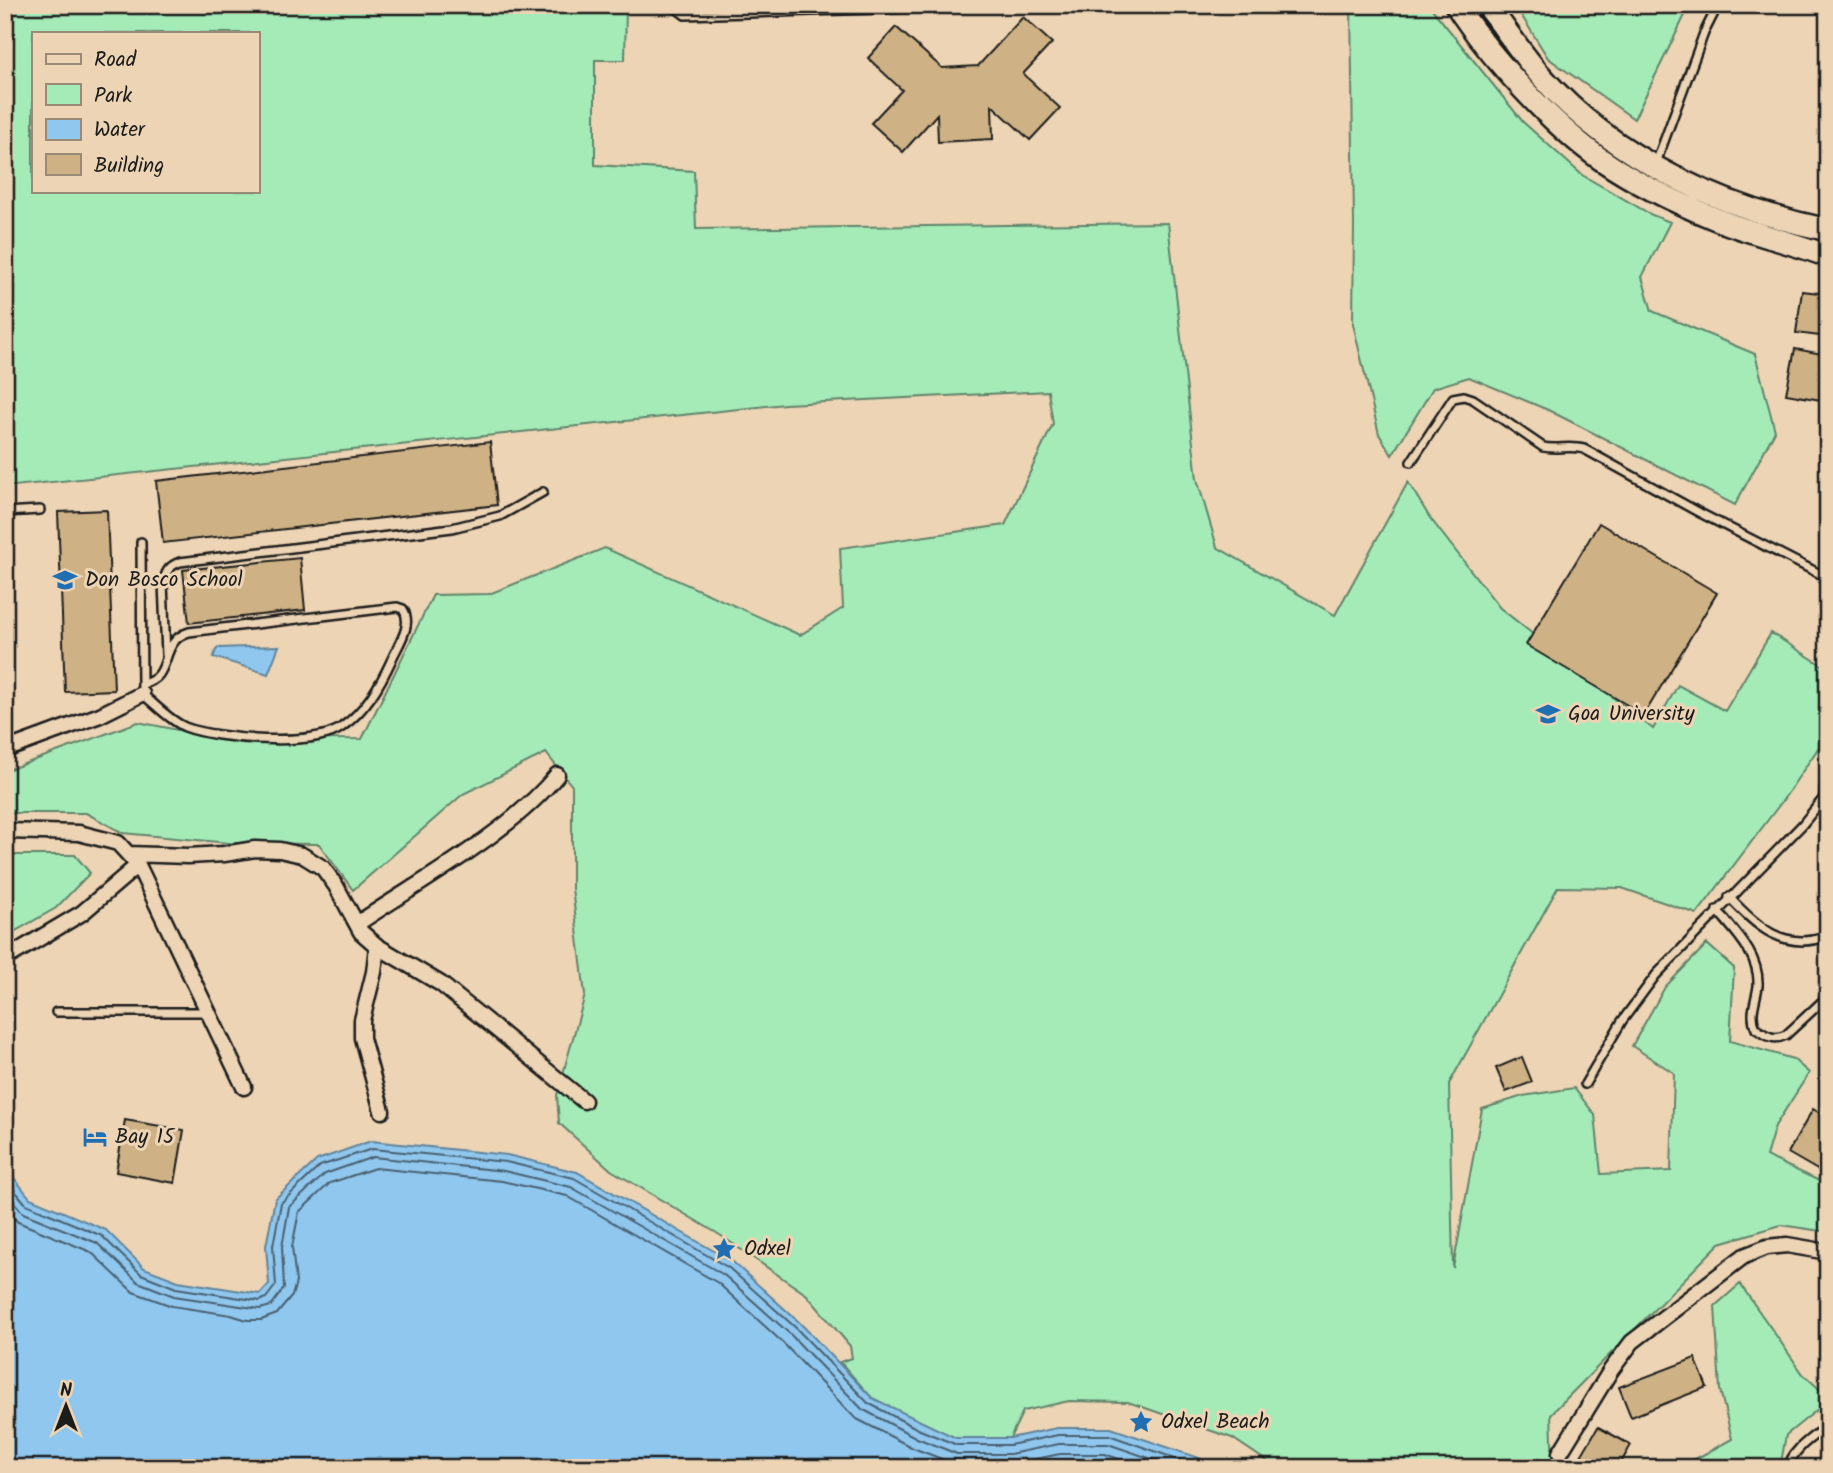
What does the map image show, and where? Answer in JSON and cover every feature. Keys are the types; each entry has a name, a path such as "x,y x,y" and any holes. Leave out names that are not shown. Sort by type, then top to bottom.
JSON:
{"main road":[{"path":"1456,5 1526,91 1574,138 1604,161 1645,186 1718,220 1828,256"},
{"path":"1487,5 1542,77 1588,122 1615,143 1655,167 1726,200 1828,230"}],"street":[{"path":"5,750 100,715 142,689"},
{"path":"356,924 474,847 539,797 556,775"},
{"path":"5,831 79,833 118,843 133,860 244,1087"},
{"path":"5,955 13,954 82,913 133,860 224,854 255,849 280,850 302,855 323,868 337,886 361,932 377,946 441,984 584,1101"},
{"path":"377,946 374,972 362,1020 362,1038 382,1111"},
{"path":"1560,1453 1611,1370 1632,1342 1744,1256 1768,1247 1787,1245 1828,1252"}],"lane":[{"path":"672,5 685,15 1008,5"},
{"path":"1655,167 1704,33 1718,5"},
{"path":"1411,463 1452,398 1473,398 1543,447 1572,445 1584,449 1700,513 1828,578"},
{"path":"166,659 163,583 166,571 171,565 452,528 500,516 543,492"},
{"path":"5,512 40,510"},
{"path":"141,542 142,689 182,726 218,736 302,740 340,730 363,709 382,679 407,626 407,616 403,609 397,607 189,632 179,635 172,643 159,676 142,689"},
{"path":"1585,1084 1622,1021 1656,975 1802,825 1827,792"},
{"path":"1729,897 1755,924 1769,933 1803,941 1828,936"},
{"path":"1717,910 1748,948 1755,961 1758,987 1751,1014 1756,1029 1769,1038 1779,1039 1828,996"},
{"path":"56,1012 209,1012"},
{"path":"1787,1468 1801,1446 1828,1425"}],"green space":[{"path":"5,5 626,5 625,60 595,60 595,165 694,171 696,229 1168,223 1197,479 1217,547 1335,615 1408,482 1430,518 1500,608 1653,729 1678,685 1725,711 1771,633 1828,669 1828,725 1821,744 1783,800 1697,914 1622,888 1558,887 1449,1084 1453,1268 1482,1109 1523,1096 1574,1088 1595,1115 1601,1174 1671,1171 1674,1073 1632,1046 1665,987 1707,944 1734,968 1730,1041 1793,1059 1809,1073 1775,1126 1766,1156 1828,1185 1828,1232 1781,1225 1720,1243 1551,1414 1553,1468 1482,1468 1475,1465 1473,1468 1277,1468 1232,1438 1128,1402 1069,1401 1023,1411 1010,1438 956,1438 872,1398 840,1362 852,1358 850,1346 807,1295 720,1235 611,1170 559,1123 557,1095 585,995 572,888 572,786 546,753 463,794 353,890 319,844 229,843 123,833 86,813 5,813 5,771 138,722 228,740 362,739 433,595 489,594 605,548 800,635 843,608 840,548 1005,525 1053,424 1048,391 785,404 5,487"},
{"path":"1351,5 1429,5 1523,122 1582,175 1652,215 1670,222 1642,277 1652,311 1755,354 1775,431 1735,505 1548,410 1469,377 1433,388 1392,455 1379,434 1353,324"},
{"path":"1515,5 1690,5 1634,119 1548,58"},
{"path":"5,855 75,855 90,873 56,908 5,937"},
{"path":"1740,1284 1803,1374 1828,1397 1828,1401 1786,1435 1780,1468 1679,1468 1732,1439 1720,1390 1715,1306"}],"water":[{"path":"279,646 268,674 213,657 217,648"},
{"path":"371,1141 507,1155 577,1172 733,1262 800,1323 872,1398 956,1438 1010,1438 1057,1428 1111,1428 1199,1458 1215,1468 5,1468 5,1172 11,1174 30,1198 106,1230 144,1268 178,1281 260,1294 269,1284 266,1246 275,1199 317,1160"}],"building":[{"path":"1023,17 1052,43 1023,74 1060,108 1030,140 992,105 993,139 938,142 937,114 903,152 871,123 902,90 868,58 896,27 942,68 978,66"},
{"path":"1802,291 1828,294 1828,337 1796,333"},
{"path":"1795,349 1828,355 1827,401 1786,394"},
{"path":"490,442 497,505 163,543 156,481"},
{"path":"107,510 114,690 65,692 58,512"},
{"path":"1599,523 1717,593 1644,715 1526,645"},
{"path":"300,558 305,610 189,623 183,570"},
{"path":"1522,1057 1532,1082 1506,1092 1496,1068"},
{"path":"1813,1109 1828,1118 1828,1176 1788,1153"},
{"path":"125,1120 184,1130 175,1183 116,1172"},
{"path":"1695,1358 1707,1387 1631,1417 1619,1387"},
{"path":"1598,1427 1631,1445 1618,1468 1586,1468 1577,1463"}],"place":[{"name":"Don Bosco School","path":"65,580"},
{"name":"Goa University","path":"1548,714"},
{"name":"Bay 15","path":"95,1137"},
{"name":"Odxel","path":"724,1249"},
{"name":"Odxel Beach","path":"1141,1422"}]}
